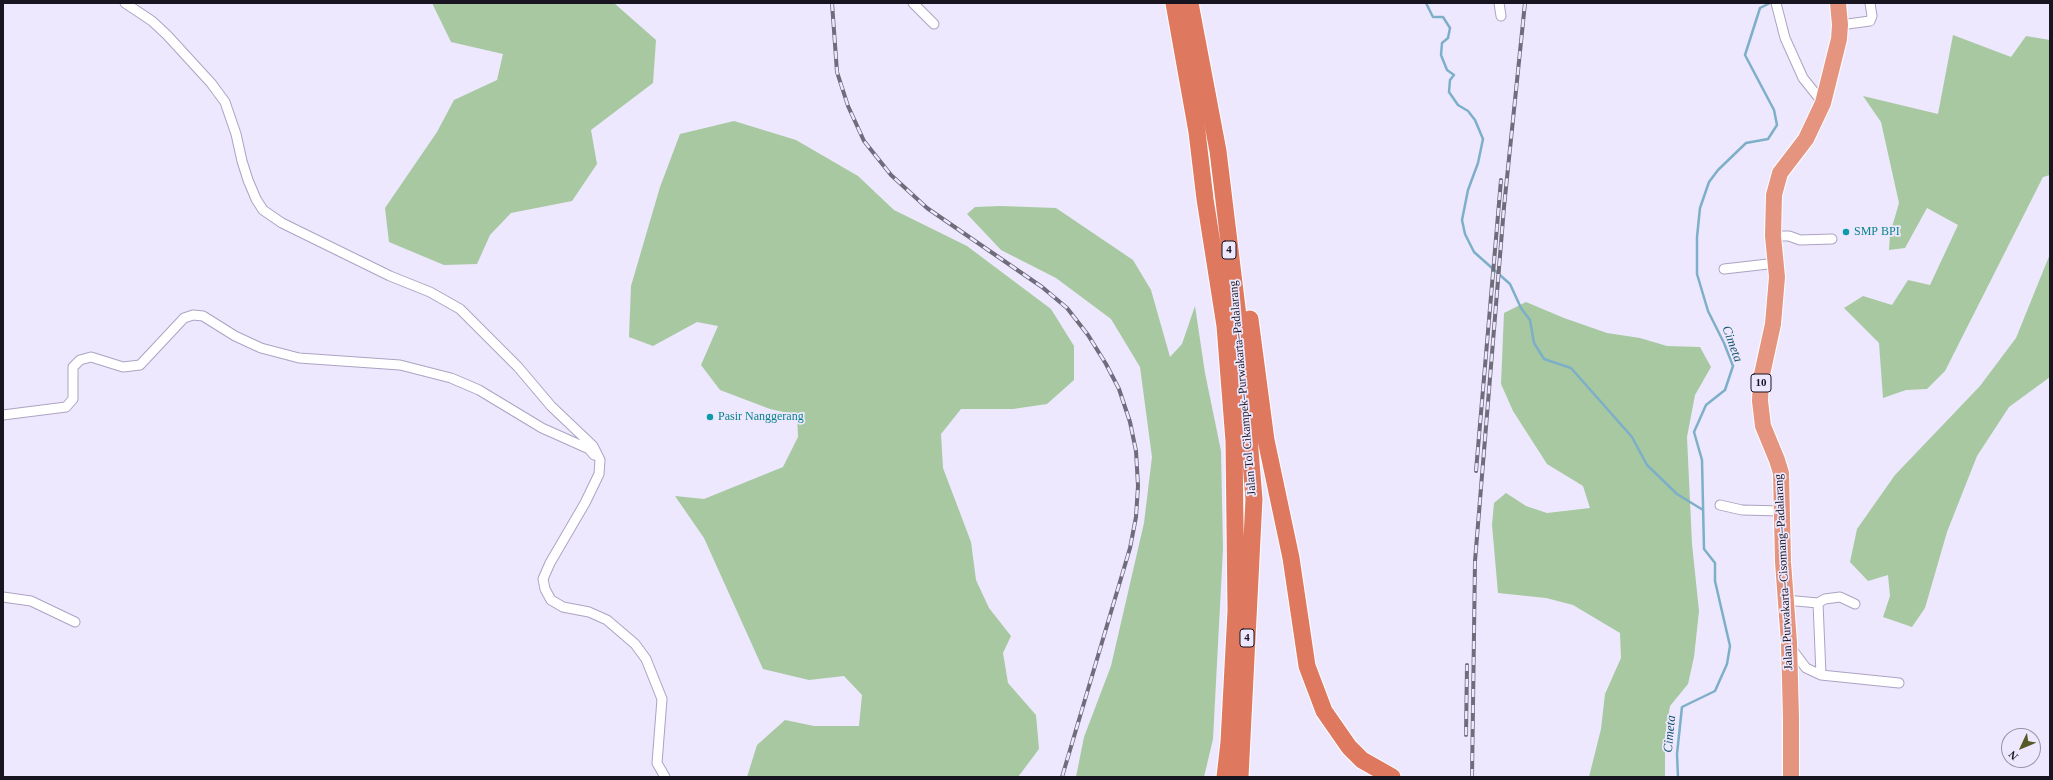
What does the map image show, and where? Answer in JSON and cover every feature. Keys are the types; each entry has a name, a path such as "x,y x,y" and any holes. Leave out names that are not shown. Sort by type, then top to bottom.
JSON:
{"highway":[{"name":"Jalan Tol Cikampek–Purwakarta–Padalarang","path":"1174,3 1197,132 1205,199 1225,326 1234,441 1236,611 1229,742 1225,777"},
{"name":"Jalan Tol Cikampek–Purwakarta–Padalarang","path":"1190,3 1218,151 1241,341 1254,499 1240,777"},
{"name":"Jalan Purwakarta–Cisomang–Padalarang","path":"1791,777 1788,643 1785,600 1781,473 1763,426 1760,401 1761,379 1773,324 1777,277 1772,207 1776,183 1785,165 1806,139 1823,103 1839,39 1840,25 1838,3"},
{"path":"1226,223 1244,274 1266,440 1291,558 1307,666 1324,711 1349,747 1362,760 1392,777"}],"street":[{"path":"125,3 152,21 167,35 212,83 225,102 236,134 248,180 256,199 263,210 282,223 390,276 430,292 460,309 518,367 551,406 593,446 600,460 599,474 585,503 550,563 543,579 548,596 555,603 563,607 589,612 607,620 635,644 646,659 662,699 657,763 665,777"},
{"path":"913,3 934,24"},
{"path":"1499,3 1501,16"},
{"path":"1776,3 1785,38 1803,78 1823,103"},
{"path":"1840,25 1870,21 1872,16 1870,3"},
{"path":"1773,236 1789,236 1800,240 1832,239"},
{"path":"1724,269 1777,263"},
{"path":"3,415 61,410 73,399 73,368 80,360 91,357 123,367 140,365 181,321 193,315 203,316 235,336 260,348 299,358 400,365 451,378 479,390 542,428 589,449 600,460"},
{"path":"1720,505 1742,510 1782,511"},
{"path":"3,597 31,601 75,622"},
{"path":"1785,600 1818,603 1825,599 1840,597 1855,604"},
{"path":"1818,603 1821,675"},
{"path":"1788,643 1802,664 1810,671 1821,675 1898,683"}],"green space":[{"path":"432,3 614,3 656,40 653,83 591,130 597,164 572,201 511,213 490,235 477,264 444,265 389,242 385,208 437,132 454,100 497,80 503,54 451,42"},
{"path":"1953,35 2011,57 2026,36 2050,40 2050,175 2043,177 1945,371 1927,389 1906,390 1883,398 1879,343 1844,308 1863,296 1892,305 1908,280 1930,285 1958,225 1927,208 1905,248 1889,250 1890,234 1899,203 1881,122 1863,96 1938,114"},
{"path":"734,121 796,140 858,176 894,210 967,246 1051,309 1074,346 1074,380 1047,404 1013,409 961,409 941,434 943,468 971,542 976,580 989,608 1011,636 1003,653 1008,683 1036,715 1039,749 1018,777 747,777 757,745 785,720 814,726 859,726 862,695 844,676 809,680 763,669 704,538 675,496 704,499 783,467 798,437 797,415 770,409 720,390 701,365 718,326 697,322 653,346 629,337 631,286 660,187 680,134"},
{"path":"1001,206 1056,208 1133,260 1151,290 1170,357 1182,344 1195,306 1205,373 1221,451 1223,549 1213,739 1204,777 1076,777 1084,737 1111,666 1144,523 1152,457 1140,367 1111,319 1056,278 1001,250 967,214 975,207"},
{"path":"2050,254 2050,377 2009,407 1977,456 1947,532 1925,608 1912,627 1883,617 1890,596 1888,575 1868,581 1850,562 1857,529 1895,475 1980,386 2016,338"},
{"path":"1526,302 1564,318 1607,333 1640,338 1667,346 1700,347 1711,367 1695,395 1687,437 1692,544 1699,611 1694,657 1688,684 1670,706 1665,736 1665,777 1589,777 1601,729 1605,694 1621,658 1620,633 1573,605 1546,598 1498,593 1492,525 1494,503 1506,493 1526,506 1547,513 1590,508 1583,486 1547,464 1513,411 1501,384 1504,313"}],"waterway":[{"path":"1426,3 1433,17 1443,17 1450,28 1448,38 1442,43 1441,55 1447,70 1454,75 1450,80 1449,92 1458,105 1468,111 1475,120 1483,139 1478,163 1468,190 1462,220 1465,234 1474,252 1510,284 1521,308 1530,320 1534,343 1544,359 1571,368 1632,437 1647,465 1677,494 1703,510"},
{"name":"Cimeta","path":"1678,777 1677,754 1682,707 1715,691 1727,664 1730,646 1715,581 1715,563 1704,549 1702,460 1694,432 1706,405 1725,390 1733,366 1724,343 1708,311 1697,274 1697,237 1700,208 1709,182 1718,170 1746,143 1768,139 1777,125 1774,110 1745,55 1760,8 1770,3"}],"railway":[{"path":"832,3 837,72 848,106 864,141 891,175 927,208 1042,287 1067,308 1088,335 1106,364 1119,389 1130,422 1136,451 1138,486 1136,517 1130,548 1062,777"},
{"path":"1472,777 1475,561 1504,207 1525,3"},
{"path":"1476,471 1501,180"},
{"path":"1466,735 1467,665"}],"place":[{"name":"SMP BPI","path":"1846,232"},
{"name":"Pasir Nanggerang","path":"710,417"}]}
